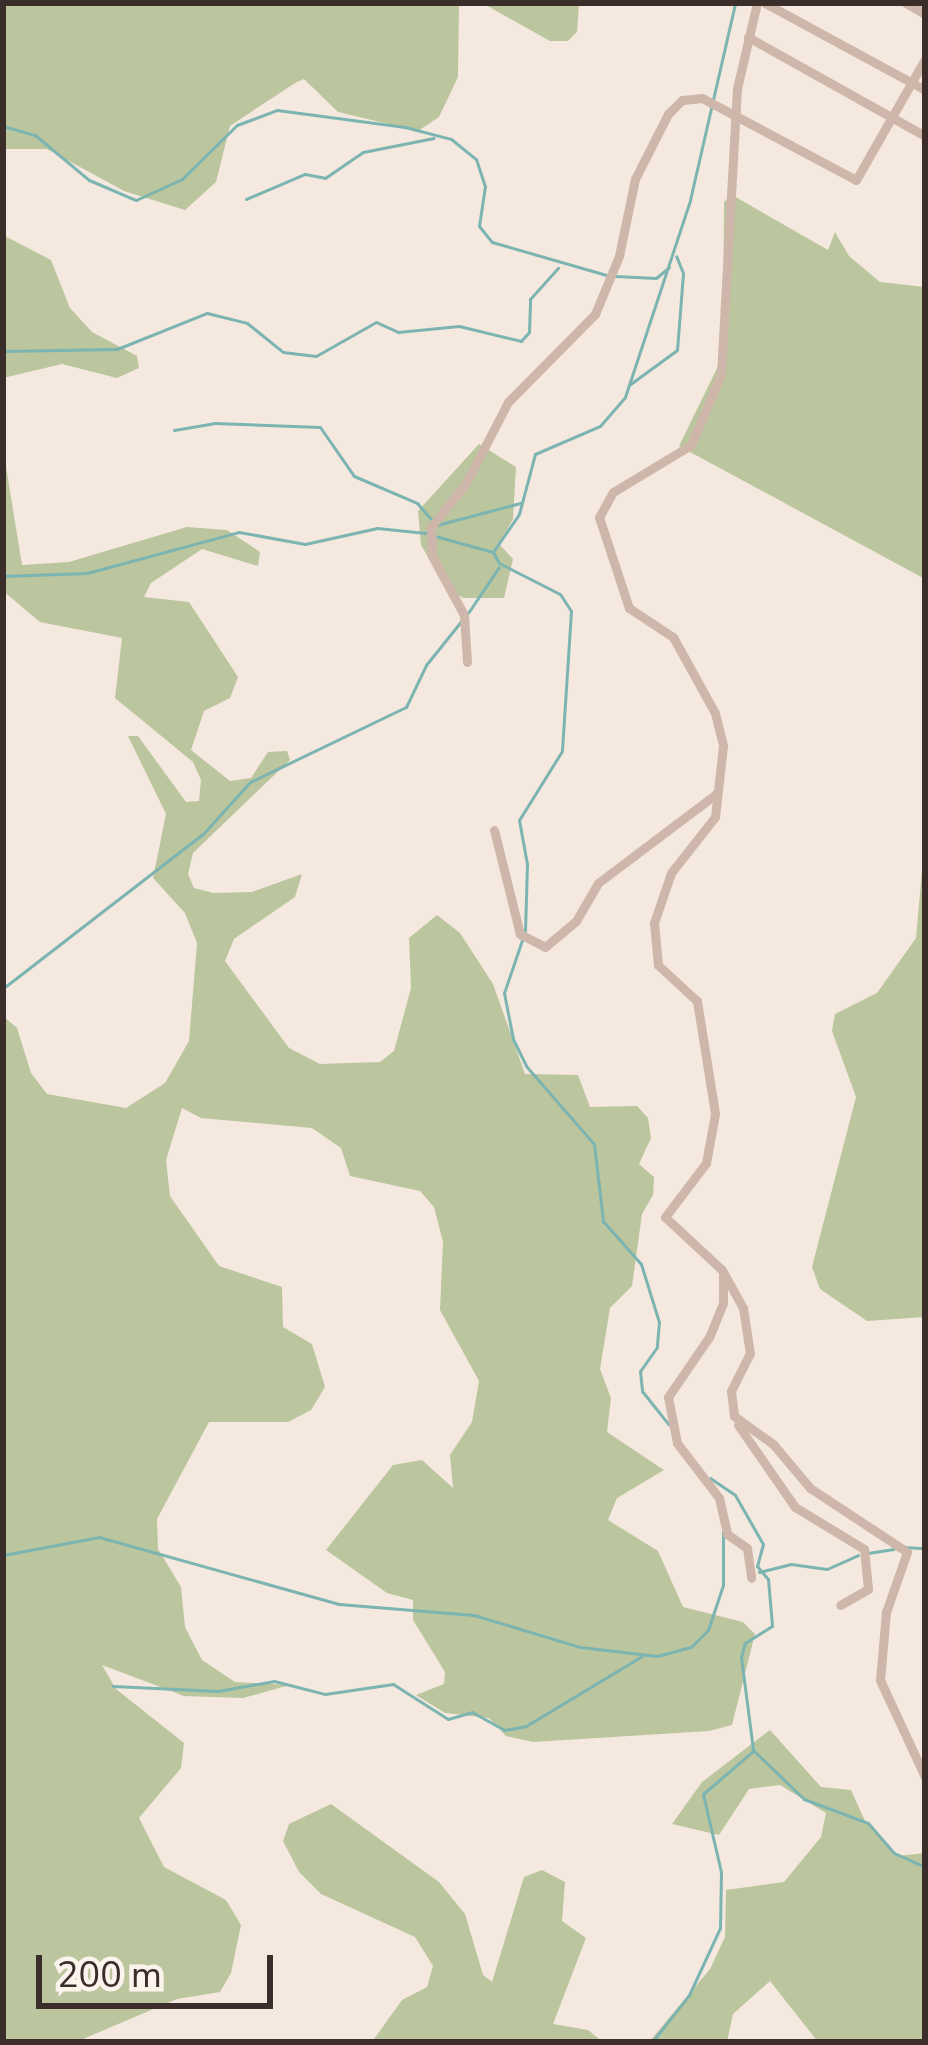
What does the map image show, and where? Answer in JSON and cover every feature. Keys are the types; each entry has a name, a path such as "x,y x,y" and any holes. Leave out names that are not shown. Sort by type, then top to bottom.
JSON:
{"street":[{"path":"840,1605 868,1589 864,1549 795,1507 736,1420 730,1395 749,1345 743,1308 722,1270 665,1222 669,1204 706,1163 715,1114 697,1001 658,965 652,940 671,873 711,826 719,791 716,713 673,637 628,608 599,518 613,492 691,446 721,374 735,112 748,37 761,3 925,91"},
{"path":"906,3 925,14"},
{"path":"748,37 925,136"},
{"path":"467,662 464,615 429,548 431,527 466,483 508,402 595,314 619,256 641,162 668,115 692,97 735,112 859,179 925,59"},
{"path":"494,830 520,934 545,947 576,920 598,883 719,791"},
{"path":"722,1270 718,1319 668,1397 677,1443 722,1504 727,1534 747,1548 751,1578"},
{"path":"736,1420 773,1444 810,1488 907,1552 886,1612 880,1680 886,1705 916,1742 925,1777"}],"green space":[{"path":"3,3 459,3 458,77 439,117 418,131 338,112 304,79 295,83 230,126 216,182 185,210 124,191 47,149 3,149"},
{"path":"482,3 579,3 577,32 568,41 550,41"},
{"path":"732,195 828,250 835,232 849,256 880,282 925,287 925,579 679,446 723,356 724,202"},
{"path":"3,235 51,260 70,308 92,332 137,356 139,368 117,378 62,364 3,378"},
{"path":"479,444 516,467 513,519 499,544 513,559 504,598 463,598 446,588 421,545 418,511"},
{"path":"3,448 22,565 69,562 187,527 227,530 260,552 258,566 202,549 151,583 144,597 189,602 238,677 230,698 204,711 191,750 230,781 251,778 268,752 287,751 290,760 193,853 188,874 194,888 213,893 252,892 302,874 295,897 234,939 225,961 289,1048 320,1064 380,1062 394,1051 411,988 409,938 437,915 460,933 493,984 525,1074 578,1075 590,1107 637,1106 648,1118 651,1138 639,1164 654,1177 653,1195 642,1214 632,1286 610,1308 600,1369 611,1398 607,1432 664,1470 617,1498 608,1520 658,1551 683,1607 743,1622 755,1634 732,1725 709,1731 533,1742 506,1736 489,1718 445,1713 416,1695 444,1684 445,1672 413,1620 413,1600 387,1593 326,1550 393,1465 422,1460 453,1488 450,1455 472,1422 479,1381 440,1310 443,1242 434,1207 420,1191 350,1176 341,1148 312,1128 201,1118 182,1108 166,1160 170,1196 219,1266 282,1287 283,1327 312,1344 325,1387 311,1410 288,1422 209,1422 157,1519 158,1549 181,1587 185,1627 202,1660 235,1682 290,1685 243,1698 184,1696 102,1665 116,1689 184,1743 181,1768 139,1818 164,1867 226,1900 241,1925 231,1973 220,1992 177,1999 76,2042 3,2042 3,1016 17,1028 31,1073 47,1094 126,1108 165,1083 189,1041 197,943 185,913 153,878 166,814 128,736 138,736 186,802 199,801 201,780 193,762 115,698 122,638 40,622 3,591"},
{"path":"925,837 925,1317 867,1321 820,1289 812,1267 856,1097 832,1031 835,1014 877,993 916,938"},
{"path":"770,1730 821,1787 851,1790 865,1821 898,1856 925,1853 925,2042 818,2042 770,1981 733,2014 727,2042 649,2042 710,1969 725,1937 726,1890 784,1882 821,1837 826,1813 780,1785 749,1789 719,1835 672,1824 702,1782"},
{"path":"331,1804 439,1882 465,1914 483,1975 492,1982 524,1877 542,1870 565,1882 562,1921 586,1938 553,2024 588,2030 603,2042 372,2042 402,2000 427,1987 433,1966 415,1937 321,1894 299,1872 283,1841 289,1824"}],"waterway":[{"path":"493,552 519,514 535,454 600,426 625,397 690,200 735,3"},
{"path":"3,126 35,135 89,180 136,200 182,179 237,125 277,110 405,127 451,139 476,159 485,186 479,226 492,242 606,275"},
{"path":"246,199 305,174 325,178 363,152 434,138"},
{"path":"629,385 677,350 683,273 676,256"},
{"path":"615,276 656,278 669,267"},
{"path":"3,351 117,349 207,313 247,323 283,352 316,356 376,322 398,332 459,326 521,341 529,332 530,299 558,268"},
{"path":"174,430 215,423 320,427 354,476 417,503 431,519"},
{"path":"437,525 520,503"},
{"path":"3,576 87,573 239,532 305,544 377,528 426,533"},
{"path":"435,536 493,552 499,563"},
{"path":"501,564 560,594 571,611 562,751 519,820 527,864 525,931"},
{"path":"468,613 499,567"},
{"path":"6,986 203,834 250,782 406,707 426,665 462,620"},
{"path":"522,940 504,993 513,1039 526,1066 594,1144 603,1221 641,1264 659,1322 657,1347 640,1371 642,1391 669,1425"},
{"path":"710,1478 735,1495 763,1544 757,1566 768,1579 772,1626 745,1643 741,1657 753,1750"},
{"path":"3,1555 99,1537 339,1604 474,1615 580,1647 657,1656 691,1647 708,1630 723,1585 723,1532"},
{"path":"903,1547 925,1548"},
{"path":"868,1553 894,1549"},
{"path":"759,1572 791,1564 827,1569 858,1555"},
{"path":"113,1686 218,1691 274,1681 325,1694 393,1684 448,1719 472,1712 504,1730 526,1726 642,1656"},
{"path":"753,1750 804,1799 868,1823 894,1853 925,1867"},
{"path":"652,2042 689,1995 720,1928 721,1872 703,1794 752,1752"}]}
